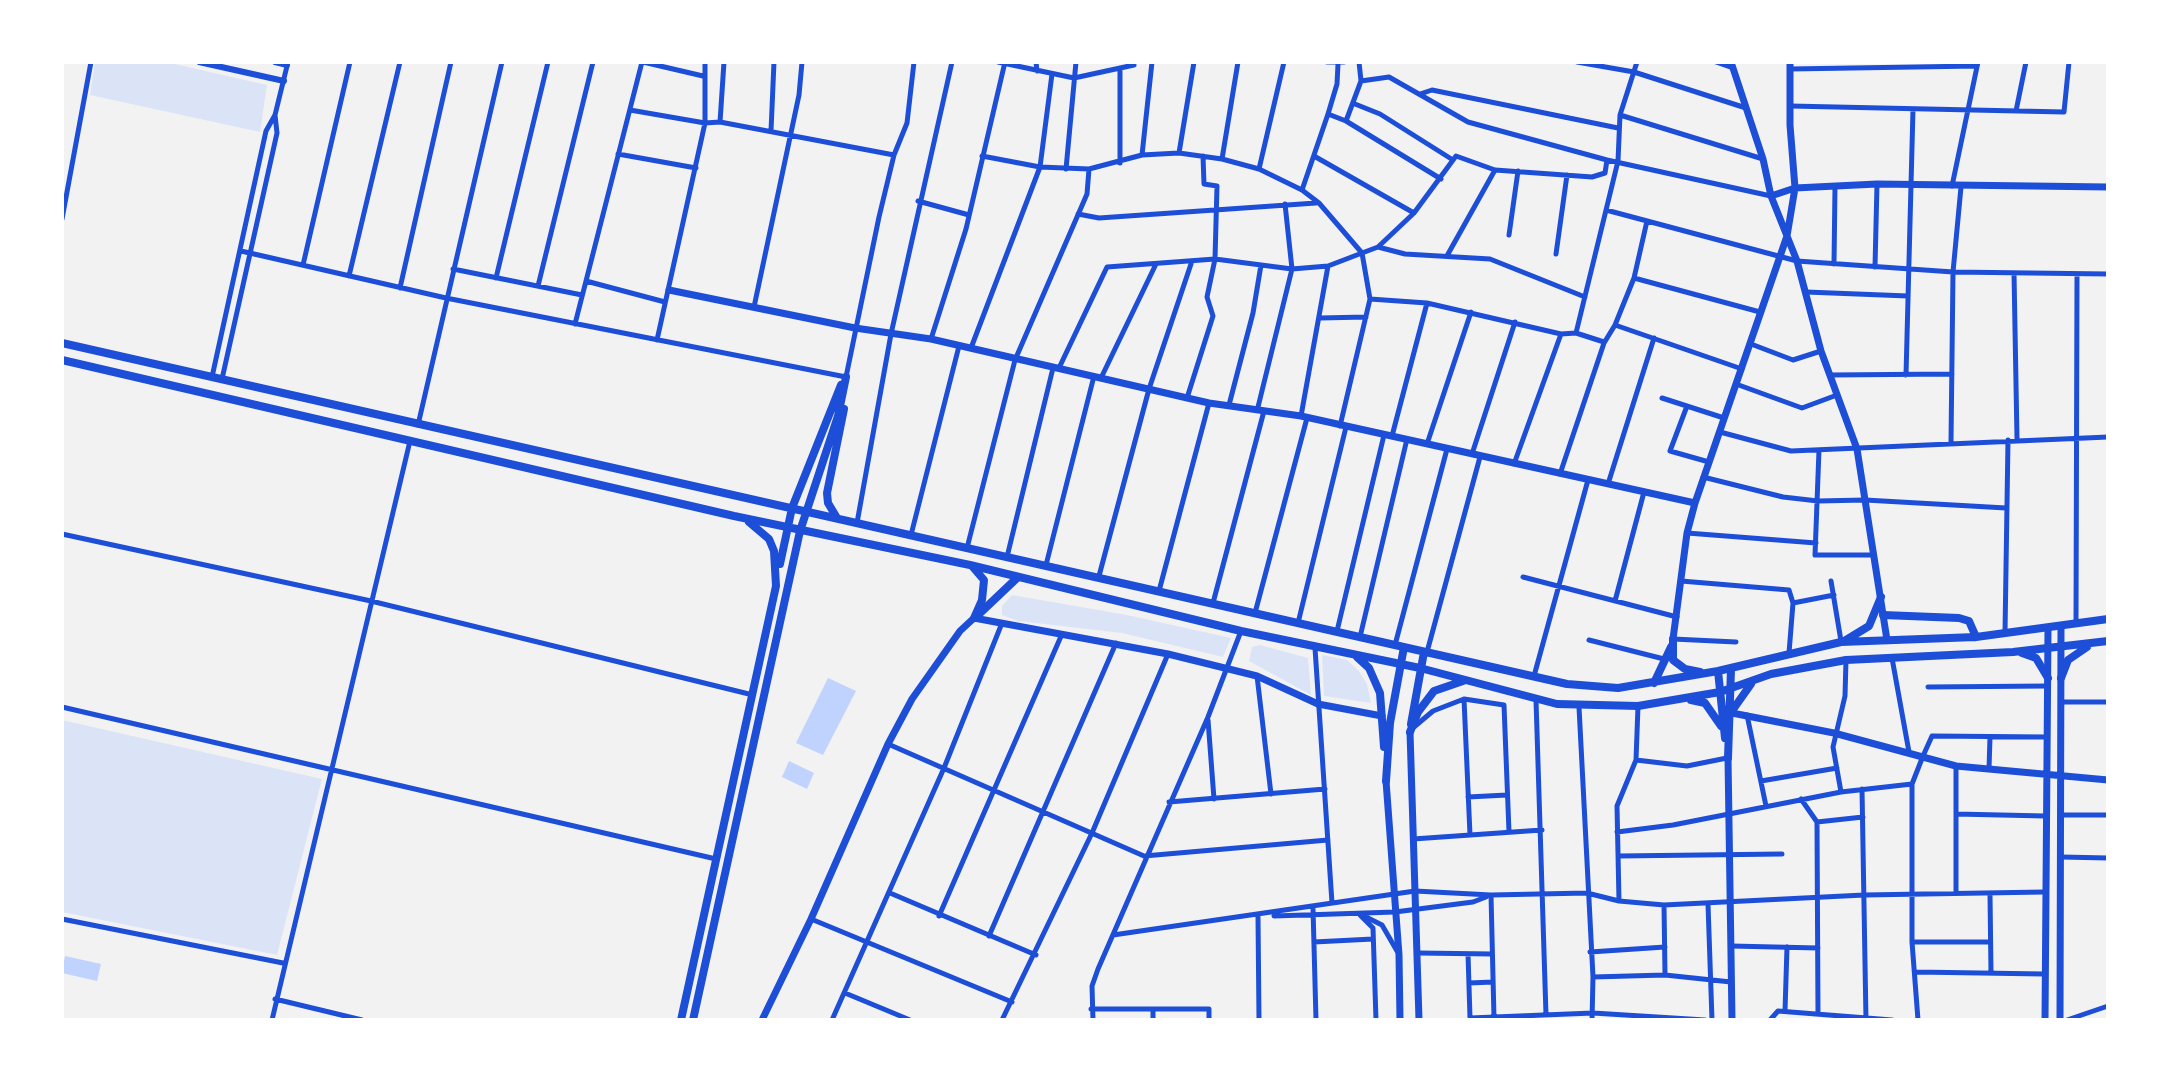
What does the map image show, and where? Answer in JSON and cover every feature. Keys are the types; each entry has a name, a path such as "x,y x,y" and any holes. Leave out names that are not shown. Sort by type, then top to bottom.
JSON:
{"main road":[{"path":"1732,65 1763,159 1771,196 1797,261 1821,351 1857,449 1892,657"},
{"path":"1654,683 1670,660 1687,533 1695,503 1787,236 1795,188 1789,106 1790,65"},
{"path":"1771,196 1795,188 1877,184 2108,187"},
{"path":"669,290 855,328 931,339 1209,403 1262,408 1695,503"},
{"path":"62,343 418,426 1099,576 1359,638 1534,677 1595,687 1654,683 1731,669 1841,642 1976,637 2108,619"},
{"path":"62,360 800,531 970,565 1315,648 1420,668 1536,700 1579,707 1638,706 1720,692 1771,674 1846,660 2013,652 2108,641"},
{"path":"693,1020 800,531 838,416 846,377"},
{"path":"681,1020 753,695 786,527 846,377"},
{"path":"838,519 828,503 827,493 843,426 843,390"},
{"path":"734,516 752,523 769,539 776,562 776,586"},
{"path":"970,565 984,580 982,600 974,618"},
{"path":"762,1020 811,919 888,744 920,688 960,631 1017,578"},
{"path":"1841,642 1869,626 1881,597"},
{"path":"1883,615 1959,618 1969,621 1976,637"},
{"path":"974,618 1117,642 1168,654 1257,676 1318,704 1382,716"},
{"path":"2060,1020 2061,627"},
{"path":"2045,1020 2048,628"},
{"path":"2061,678 2074,652 2097,643"},
{"path":"1386,781 1400,646"},
{"path":"1419,1020 1410,732 1420,668 1426,652"},
{"path":"2013,652 2036,658 2048,682"},
{"path":"1357,656 1375,678 1382,716 1399,955 1400,1020"},
{"path":"1670,660 1685,669 1705,673"},
{"path":"1731,669 1728,814 1732,1020"},
{"path":"1718,671 1728,758"},
{"path":"1732,713 1746,687 1771,674"},
{"path":"1410,732 1425,701 1434,691 1467,681"},
{"path":"1670,699 1705,703 1717,716 1725,735"},
{"path":"1732,713 1834,733 1956,766 2108,780"}],"street":[{"path":"62,219 91,62"},
{"path":"199,62 284,81"},
{"path":"212,377 266,131 275,115 288,63 275,62"},
{"path":"303,265 350,62"},
{"path":"349,276 400,62"},
{"path":"400,288 451,62"},
{"path":"418,426 502,62"},
{"path":"496,278 548,62"},
{"path":"538,286 593,62"},
{"path":"575,324 642,62 703,76"},
{"path":"657,340 705,123 705,62"},
{"path":"720,122 724,62"},
{"path":"771,131 774,62"},
{"path":"754,307 791,135 802,62"},
{"path":"241,251 446,298 846,377 894,155 907,123 914,62"},
{"path":"857,524 918,201 952,62"},
{"path":"1036,62 1037,71"},
{"path":"1066,169 1076,62"},
{"path":"1142,155 1152,62"},
{"path":"1179,153 1194,62"},
{"path":"1222,159 1238,62"},
{"path":"1259,169 1284,62"},
{"path":"1302,190 1328,114 1341,63 1327,62"},
{"path":"1346,121 1355,104 1361,81 1359,62"},
{"path":"1577,62 1634,72 1748,109"},
{"path":"1576,333 1618,161 1620,115 1637,62"},
{"path":"1716,62 1732,65"},
{"path":"2016,111 2026,62"},
{"path":"1789,106 2064,112 2069,62"},
{"path":"931,339 969,215 1003,63 1074,78 1120,71 1134,65"},
{"path":"1790,65 1977,64 1956,187 1951,442"},
{"path":"1120,71 1120,163"},
{"path":"971,348 1040,167 1052,74"},
{"path":"1361,81 1389,77 1468,122 1607,160 1771,196"},
{"path":"1419,94 1432,90 1618,128"},
{"path":"1355,104 1380,114 1455,158 1495,170 1592,177 1605,173 1607,160"},
{"path":"1906,375 1913,109"},
{"path":"630,110 705,123 720,122 894,155"},
{"path":"1328,114 1346,121 1441,179"},
{"path":"222,380 277,133 275,115"},
{"path":"1620,115 1763,159"},
{"path":"982,156 1066,169 1089,169 1142,155 1179,153 1222,159 1259,169 1302,190 1319,203 1362,253 1370,299 1298,624"},
{"path":"618,154 696,168"},
{"path":"1187,398 1213,316 1207,297 1215,259 1217,186 1204,184 1203,156"},
{"path":"1314,156 1414,213"},
{"path":"1007,557 1056,368 1107,267 1215,259 1292,269 1328,266 1378,247 1414,213 1455,158"},
{"path":"967,548 1015,360 1087,194 1089,169"},
{"path":"1448,254 1495,170"},
{"path":"1509,235 1518,171"},
{"path":"1556,254 1567,175"},
{"path":"1875,267 1877,184"},
{"path":"1834,264 1835,187"},
{"path":"918,201 969,215"},
{"path":"1078,214 1099,218 1319,203"},
{"path":"1213,603 1262,408 1292,269 1285,204"},
{"path":"1606,210 1797,261 1953,272 2108,274"},
{"path":"1559,475 1604,343 1615,325 1634,278 1647,221"},
{"path":"1378,247 1405,254 1448,254 1490,259 1585,297"},
{"path":"1099,576 1149,389 1192,261"},
{"path":"1046,565 1097,377 1156,264"},
{"path":"1229,405 1253,313 1261,265"},
{"path":"1254,614 1304,417 1328,266"},
{"path":"453,269 582,295"},
{"path":"2014,273 2017,439"},
{"path":"2076,625 2077,274"},
{"path":"1634,278 1760,312"},
{"path":"586,281 665,302"},
{"path":"1805,292 1908,296"},
{"path":"1370,299 1427,303 1561,334 1576,333 1604,343"},
{"path":"1337,632 1388,435 1427,303"},
{"path":"1427,444 1471,312"},
{"path":"1320,318 1366,317"},
{"path":"1426,652 1476,456 1515,322"},
{"path":"1615,325 1742,369"},
{"path":"1514,465 1561,334"},
{"path":"1608,485 1654,338"},
{"path":"1751,344 1793,360 1821,351"},
{"path":"911,535 959,346"},
{"path":"216,360 226,362"},
{"path":"1830,375 1952,374"},
{"path":"1736,384 1802,408 1837,395"},
{"path":"1662,398 1724,418"},
{"path":"1159,591 1209,403"},
{"path":"1687,406 1670,451 1709,462"},
{"path":"1720,432 1791,451 2108,437"},
{"path":"1359,638 1407,439"},
{"path":"272,1020 283,963 410,440"},
{"path":"2005,634 2008,440"},
{"path":"1400,646 1447,449"},
{"path":"1819,450 1815,555 1874,555"},
{"path":"1703,477 1783,497 1818,501 1865,500 2006,508"},
{"path":"1534,677 1588,480"},
{"path":"1615,601 1644,492"},
{"path":"1687,533 1816,543"},
{"path":"62,534 371,601 753,695"},
{"path":"1523,577 1677,617"},
{"path":"1681,581 1789,590 1793,603 1789,653"},
{"path":"1831,581 1841,642"},
{"path":"1793,603 1834,595"},
{"path":"832,1020 944,768 1002,623"},
{"path":"1093,1020 1092,986 1144,856 1208,717 1241,631"},
{"path":"939,916 1063,633"},
{"path":"1673,639 1736,642"},
{"path":"1589,640 1670,660"},
{"path":"989,936 1117,642"},
{"path":"1315,648 1332,903"},
{"path":"1002,1020 1036,955 1092,833 1168,654"},
{"path":"1892,657 1909,752"},
{"path":"1841,792 1834,733 1845,696 1846,660"},
{"path":"1257,676 1271,794"},
{"path":"1928,687 2048,682"},
{"path":"1410,732 1422,718 1464,699 1504,705 1509,832"},
{"path":"1464,699 1470,835"},
{"path":"1536,700 1545,893 1546,1015"},
{"path":"2061,702 2108,702"},
{"path":"1619,901 1617,806 1636,760 1638,706"},
{"path":"62,707 717,859"},
{"path":"1579,707 1593,1017"},
{"path":"1747,715 1766,806"},
{"path":"1208,717 1214,799"},
{"path":"1918,1020 1912,942 1912,784 1932,736 2046,737"},
{"path":"1989,770 1990,737"},
{"path":"888,744 1144,856 1328,840"},
{"path":"1636,760 1687,766 1728,758"},
{"path":"1956,766 1956,893"},
{"path":"1761,781 1837,768"},
{"path":"1617,832 1841,792 1912,784"},
{"path":"1169,802 1325,789"},
{"path":"1862,789 1866,1018"},
{"path":"1468,797 1507,795"},
{"path":"1801,799 1817,822 1818,1014"},
{"path":"1956,814 2045,816"},
{"path":"2060,815 2108,815"},
{"path":"1817,822 1863,817"},
{"path":"1412,839 1542,830"},
{"path":"1619,856 1782,854"},
{"path":"2060,857 2108,858"},
{"path":"1113,935 1415,891 1491,895 1587,893 1619,901 1664,905 1864,895 2044,892"},
{"path":"890,893 1036,955"},
{"path":"1990,894 1991,973"},
{"path":"1258,916 1313,917 1395,912 1473,902 1491,895"},
{"path":"1491,895 1494,1018"},
{"path":"1708,904 1712,1020"},
{"path":"1664,905 1665,975"},
{"path":"1313,908 1316,1020"},
{"path":"1360,915 1373,928 1376,1020"},
{"path":"1360,915 1382,925 1399,955"},
{"path":"1258,916 1259,1020"},
{"path":"62,919 283,963"},
{"path":"811,919 1012,1002"},
{"path":"1314,942 1373,939"},
{"path":"1912,942 1990,942"},
{"path":"1731,946 1818,948"},
{"path":"1590,952 1665,947"},
{"path":"1785,1011 1787,947"},
{"path":"1418,953 1492,954"},
{"path":"1468,954 1470,1018 1546,1015 1705,1020"},
{"path":"1916,972 2044,974"},
{"path":"1593,977 1665,975 1731,982"},
{"path":"1469,983 1493,982"},
{"path":"845,993 910,1020"},
{"path":"275,999 362,1020"},
{"path":"2067,1020 2108,1006"},
{"path":"1091,1009 1209,1009 1209,1020"},
{"path":"1153,1010 1153,1020"},
{"path":"1770,1020 1778,1011 1785,1011 1892,1020"},
{"path":"887,1020 891,1012"}],"shaded area":[{"path":"95,62 166,62 267,85 260,132 90,95"},
{"path":"1012,595 1127,615 1231,638 1223,657 1122,633 1018,621 1002,615 1002,606"},
{"path":"1260,645 1308,658 1311,695 1249,661 1252,647"},
{"path":"1322,655 1347,660 1358,670 1367,684 1371,703 1324,696"},
{"path":"62,720 322,779 277,955 62,912"}],"water":[{"path":"828,678 856,691 823,755 796,743"},
{"path":"789,761 814,773 807,789 782,777"},
{"path":"65,956 101,964 97,981 62,973"}]}
